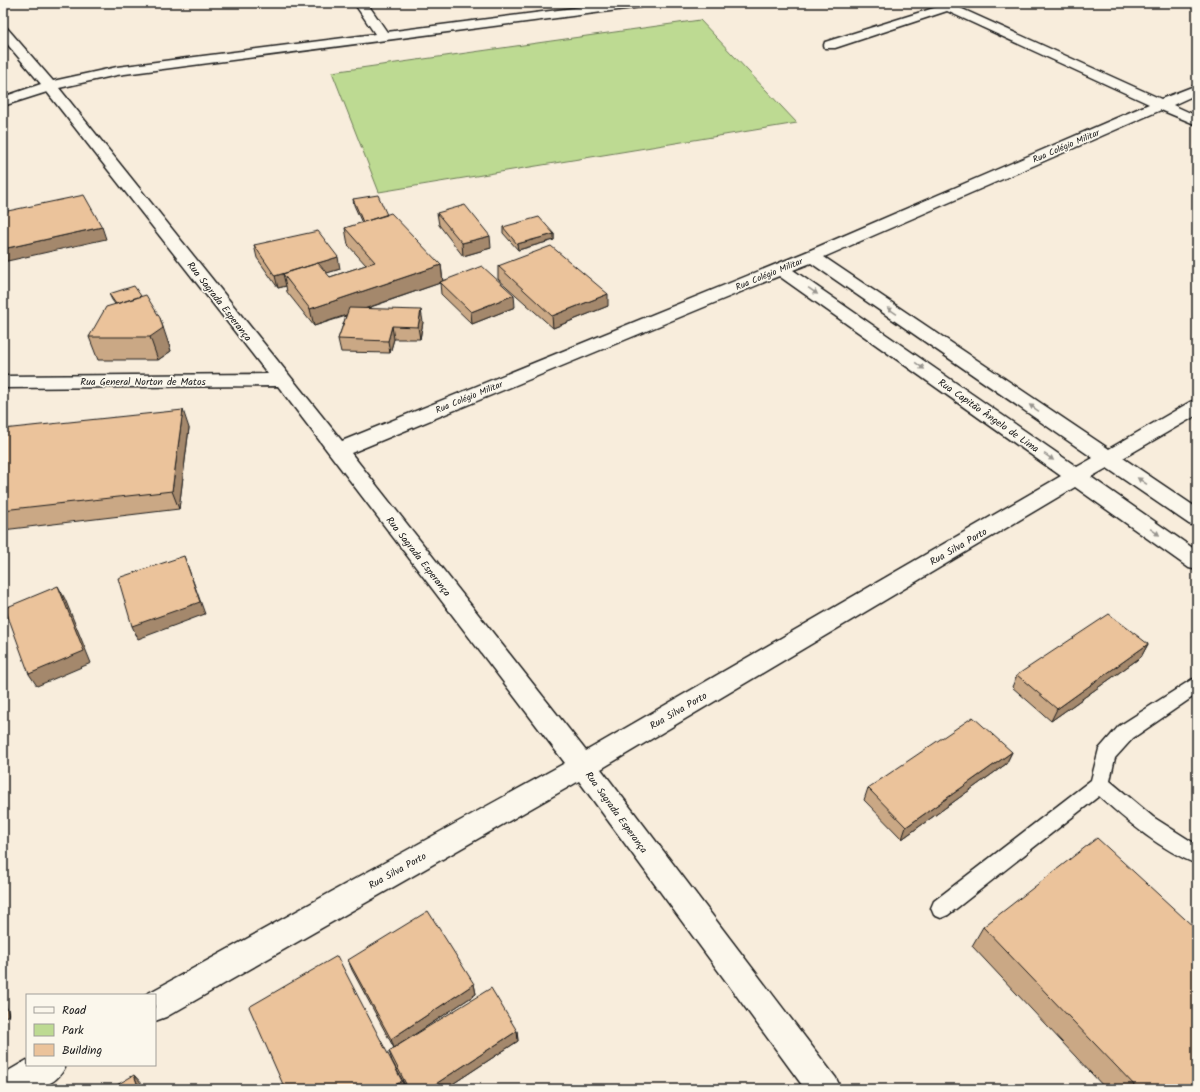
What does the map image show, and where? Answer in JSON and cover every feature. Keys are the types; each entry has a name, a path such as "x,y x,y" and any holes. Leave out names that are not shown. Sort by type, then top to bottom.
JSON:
{"street":[{"path":"360,3 383,36"},
{"path":"3,102 50,86 116,71 605,5 641,3"},
{"path":"830,45 944,5 1197,121"},
{"name":"Rua Sagrada Esperança","path":"3,31 50,86 283,380 583,766 825,1089"},
{"name":"Rua Colégio Militar","path":"337,451 812,256 1197,89"},
{"path":"812,256 1197,519"},
{"name":"Rua Capitão Ângelo de Lima","path":"781,269 891,345 1197,562"},
{"path":"891,345 921,330"},
{"name":"Rua General Norton de Matos","path":"3,382 283,380"},
{"name":"Rua Silva Porto","path":"156,1005 583,766 1197,406"},
{"path":"7,1089 48,1066"}],"lane":[{"path":"941,908 1100,784 1106,755 1126,732 1197,685"},
{"path":"1100,784 1133,815 1172,843 1197,855"}],"green space":[{"path":"700,20 797,123 379,192 332,72"}],"building":[{"path":"84,195 102,227 3,249 3,212"},
{"path":"378,195 387,215 363,222 353,199"},
{"path":"465,205 490,236 462,243 437,213"},
{"path":"391,213 441,265 310,309 283,274 318,263 330,277 375,262 345,228"},
{"path":"539,217 554,234 517,244 503,227"},
{"path":"318,231 338,257 275,276 254,245"},
{"path":"551,246 608,294 552,316 498,266"},
{"path":"482,266 514,295 471,312 440,282"},
{"path":"134,286 141,296 116,304 109,294"},
{"path":"146,295 160,318 163,328 150,337 89,337 106,307"},
{"path":"349,308 421,310 418,327 392,326 388,341 338,339"},
{"path":"183,410 172,491 3,510 3,429"},
{"path":"184,556 200,602 132,626 118,578"},
{"path":"58,586 84,651 29,674 5,608"},
{"path":"1109,614 1148,644 1057,709 1017,675"},
{"path":"973,717 1012,752 906,827 868,788"},
{"path":"1097,838 1197,930 1197,1089 1138,1089 983,927"},
{"path":"428,911 474,984 391,1039 348,960"},
{"path":"337,956 402,1081 389,1089 285,1089 249,1007"},
{"path":"491,988 517,1031 428,1089 399,1089 406,1084 389,1051"},
{"path":"134,1075 139,1089 110,1089"}]}
